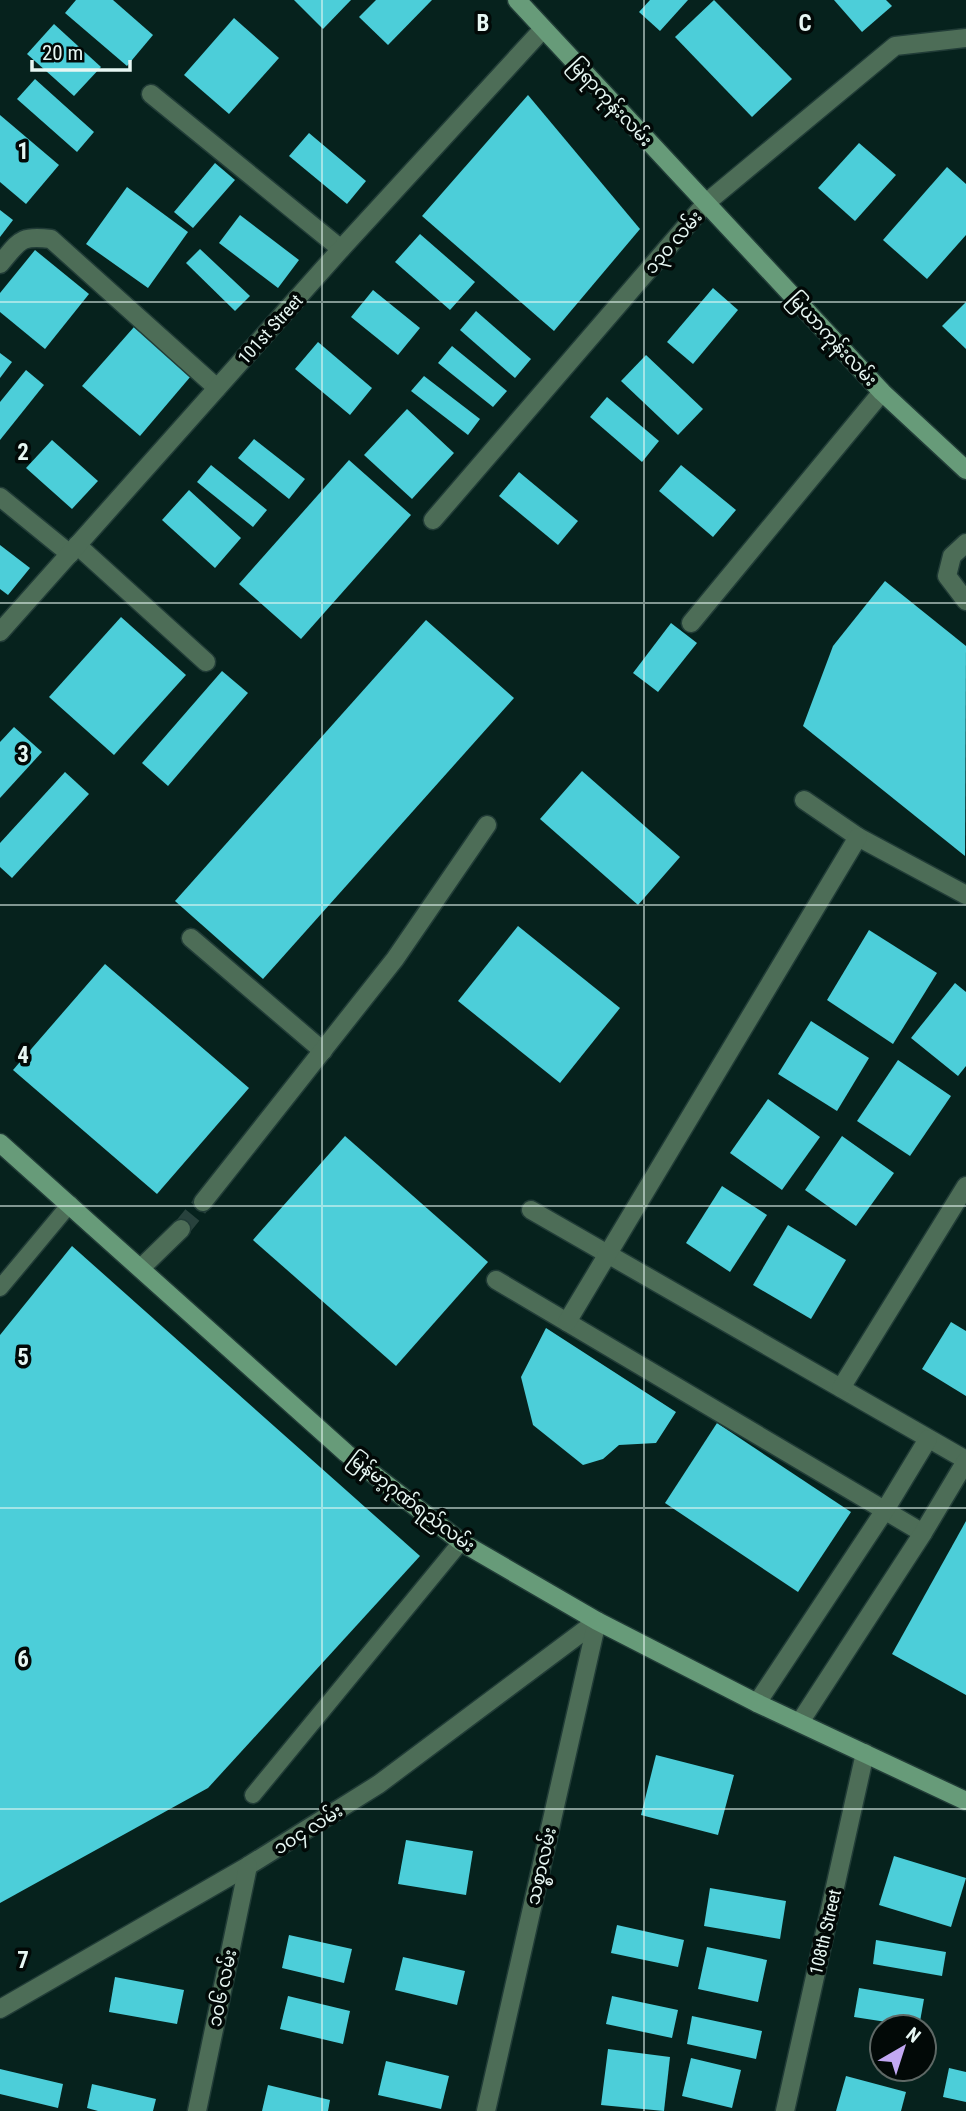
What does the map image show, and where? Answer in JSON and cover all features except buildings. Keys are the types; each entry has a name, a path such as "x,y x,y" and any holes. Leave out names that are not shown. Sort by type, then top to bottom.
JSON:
{"street":[{"name":"မြရာကုန်းလမ်း","path":"517,0 706,203"},
{"name":"101st Street","path":"0,632 341,249 543,29"},
{"name":"၁၃၀ လမ်း","path":"433,520 706,203 895,46 966,38"},
{"path":"151,94 341,249"},
{"name":"မြယာကုန်းလမ်း","path":"706,203 881,392 966,470"},
{"path":"0,264 20,240 30,236 51,239 217,388"},
{"path":"691,623 881,392"},
{"path":"0,497 74,550 206,662"},
{"path":"966,542 952,556 947,576 966,601"},
{"path":"804,800 858,837 965,892"},
{"path":"203,1202 394,959 486,825"},
{"path":"567,1322 858,837"},
{"path":"191,938 323,1051"},
{"name":"မြန်မာ့ဂုဏ်ရည်လမ်း","path":"0,1143 346,1453 461,1542 597,1621 757,1703 966,1801"},
{"path":"841,1388 966,1186"},
{"path":"531,1210 966,1461 923,1533 800,1722"},
{"path":"141,1268 181,1229"},
{"path":"496,1280 923,1533"},
{"path":"757,1703 885,1510 928,1439"},
{"name":"၁၀၄ လမ်း","path":"0,2009 248,1866 379,1784 597,1621"},
{"name":"သစ္စာလမ်း","path":"486,2111 597,1621"},
{"name":"108th Street","path":"785,2111 865,1753"},
{"name":"၁၀၆ လမ်း","path":"197,2111 248,1866"}],"lane":[{"path":"0,1288 69,1204"},
{"path":"253,1795 461,1542"}],"tunnel":[{"path":"181,1229 203,1202"}]}
